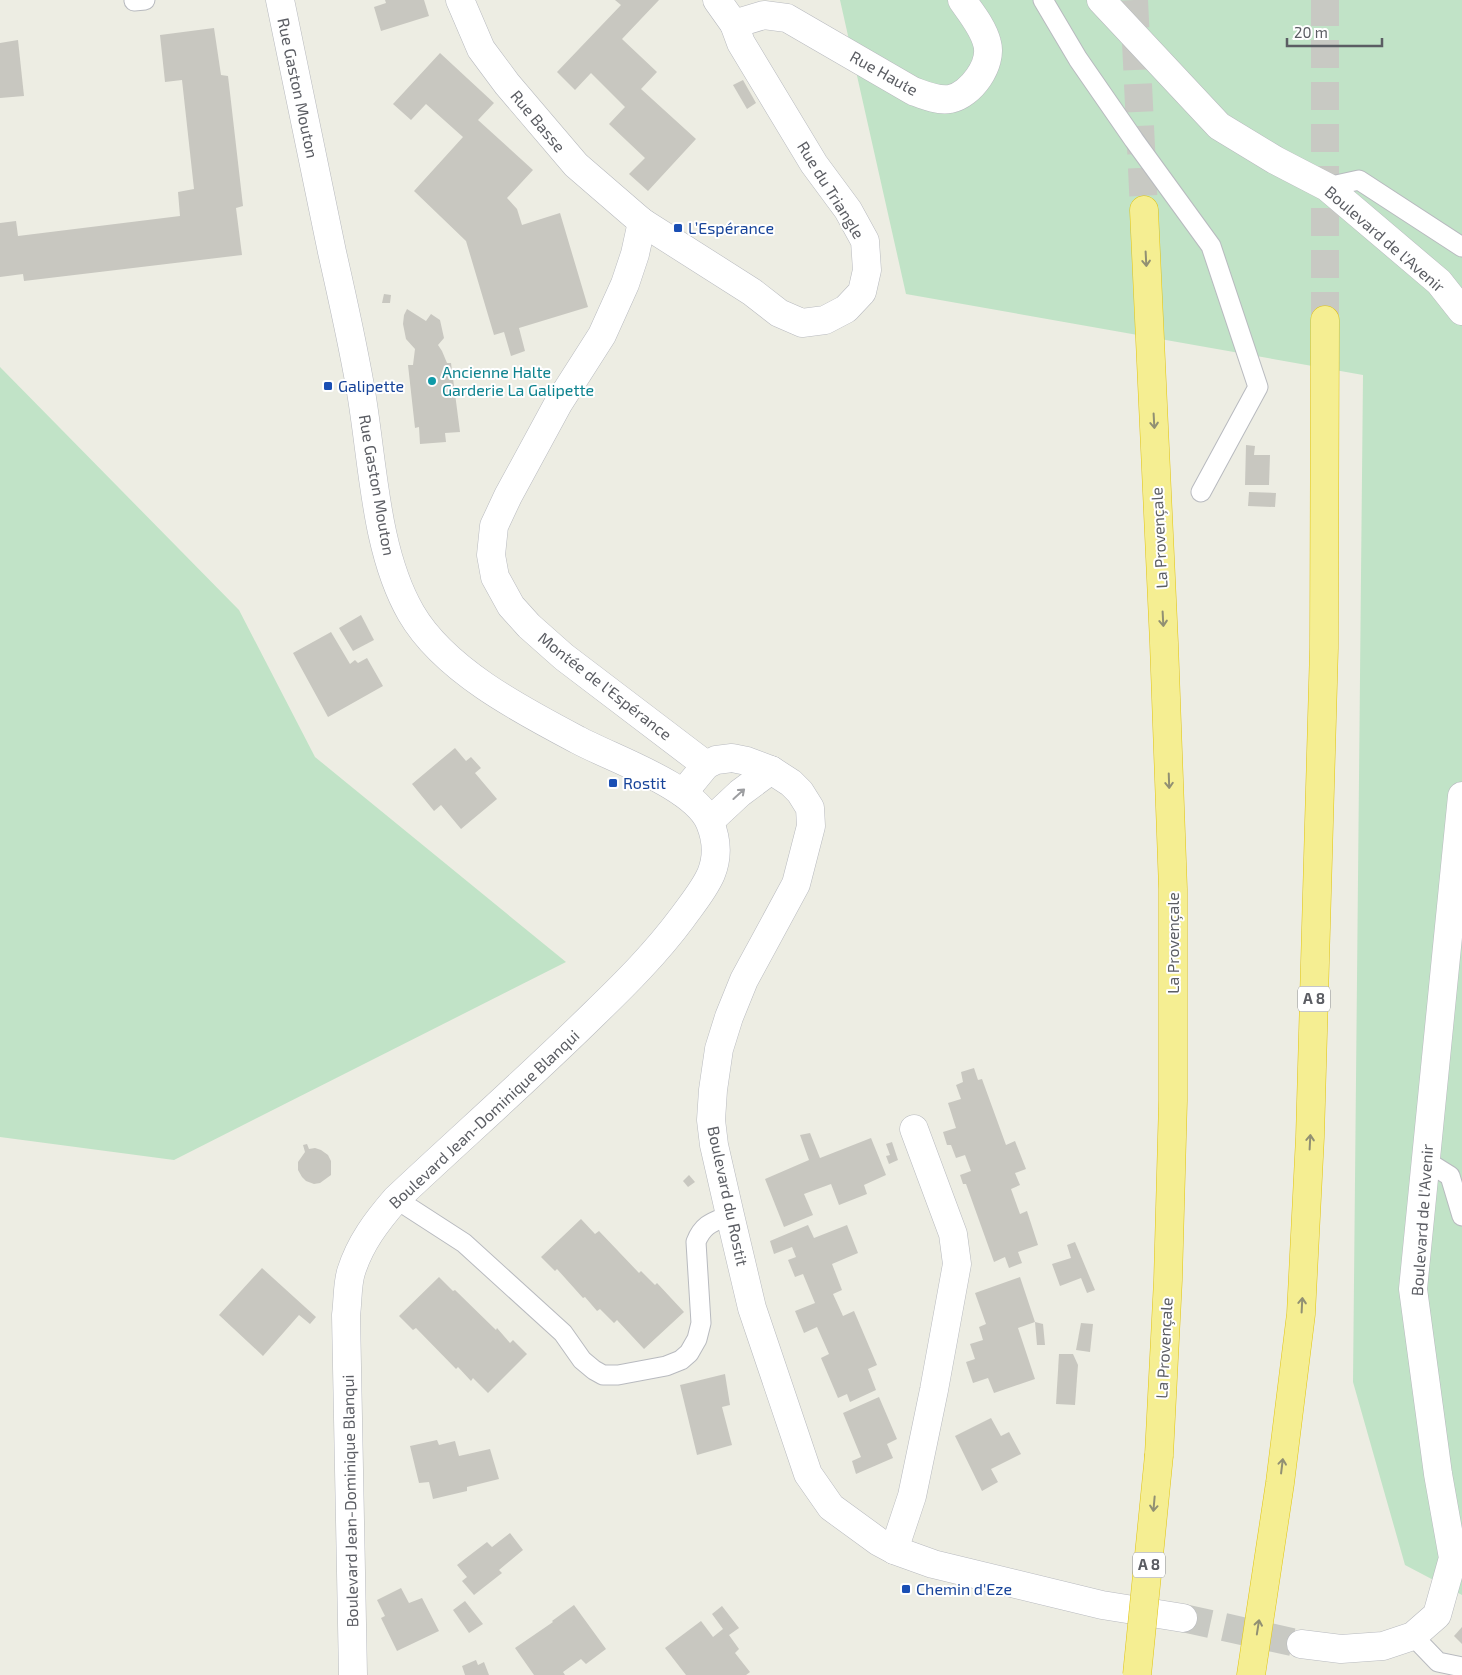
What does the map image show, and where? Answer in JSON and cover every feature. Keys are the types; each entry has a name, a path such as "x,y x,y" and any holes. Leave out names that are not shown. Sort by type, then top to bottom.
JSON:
{"highway":[{"name":"La Provençale","path":"1137,1675 1159,1455 1168,1280 1173,1101 1173,889 1164,643 1144,210"},
{"name":"A 8","path":"1251,1675 1280,1483 1301,1314 1310,1137 1324,648 1325,320"}],"street":[{"name":"Rue Gaston Mouton","path":"280,0 360,384 382,535 396,583 412,615 432,642 491,690 534,717 683,793"},
{"name":"Rue Basse","path":"460,0 481,49 507,84 576,165 642,222"},
{"name":"Rue du Triangle","path":"642,222 738,282 779,313 802,323 825,320 846,309 862,292 867,270 865,241 848,210 814,164 741,44 734,24 717,0"},
{"name":"Rue Haute","path":"734,24 764,15 787,18 913,91 932,98 951,99 968,90 979,78 987,57 987,44 982,32 962,0"},
{"name":"Boulevard de l'Avenir","path":"1101,0 1219,126 1275,160 1327,187 1439,282 1462,311"},
{"name":"Montée de l'Espérance","path":"642,222 635,254 625,284 602,335 558,404 508,496 494,526 491,555 496,577 511,606 529,626 564,657 706,765"},
{"name":"Boulevard du Rostit","path":"706,765 716,760 732,758 747,761 771,770 791,783 800,792 810,808 811,826 796,884 744,980 729,1017 719,1049 712,1090 711,1120 714,1146 752,1308 808,1474 831,1507 879,1542 894,1550"},
{"path":"683,793 706,765"},
{"path":"710,822 740,793 771,770"},
{"name":"Boulevard Jean-Dominique Blanqui","path":"354,1675 346,1315 351,1274 362,1243 377,1221 396,1199 624,986 664,942 695,900 712,872 717,846 710,822 703,810 683,793"},
{"name":"Boulevard de l'Avenir","path":"1302,1644 1340,1649 1383,1646 1413,1636 1437,1615 1453,1558 1438,1474 1413,1289 1462,796"},
{"path":"914,1129 952,1234 957,1264 912,1496 894,1550 933,1564 1084,1600 1183,1618"}],"lane":[{"path":"1044,0 1078,59 1211,246 1258,388 1201,492"},
{"path":"1327,187 1359,180 1462,247"},
{"path":"1426,1161 1450,1176 1462,1216"},
{"path":"396,1199 464,1243 563,1333 582,1360 603,1375 618,1375 666,1366 681,1360 689,1353 697,1340 701,1323 696,1242 700,1232 707,1225 730,1214"},
{"path":"1413,1636 1438,1662 1462,1667"}],"green space":[{"path":"840,0 1462,0 1462,1595 1405,1565 1353,1382 1363,375 906,294"},
{"path":"0,367 239,610 315,757 566,962 174,1160 0,1137"}],"building":[{"path":"385,0 424,0 429,16 381,31 374,7 386,3"},
{"path":"615,0 659,0 622,39 657,72 641,89 696,139 648,191 629,174 645,158 609,124 625,107 591,73 575,90 557,72 621,5"},
{"path":"214,28 221,75 228,76 243,206 236,208 242,255 24,281 23,274 0,277 0,223 16,221 18,236 180,216 178,192 194,189 182,80 165,82 160,35"},
{"path":"18,40 24,96 0,98 0,43"},
{"path":"440,53 494,103 478,120 533,170 507,198 517,209 522,225 560,213 588,307 519,328 525,351 511,356 504,332 494,335 466,241 414,191 463,137 426,104 411,120 393,104"},
{"path":"743,80 756,103 747,109 733,85"},
{"path":"384,294 391,295 390,303 382,303"},
{"name":"Ancienne Halte Garderie La Galipette","path":"407,309 426,321 431,314 440,320 444,338 438,345 447,363 451,363 460,432 445,433 446,442 420,444 419,427 415,428 408,365 413,365 415,349 406,339 403,324"},
{"path":"1246,445 1255,446 1254,455 1270,455 1269,485 1245,485"},
{"path":"1249,492 1276,493 1275,507 1248,506"},
{"path":"361,615 374,640 353,651 339,628"},
{"path":"331,632 350,664 355,660 358,663 367,658 383,686 328,717 293,653"},
{"path":"455,748 466,761 471,757 481,768 475,773 497,799 461,829 441,805 434,811 412,784"},
{"path":"974,1068 978,1080 982,1079 1006,1145 1015,1141 1026,1169 1015,1173 1020,1185 1011,1189 1020,1214 1027,1211 1038,1245 1018,1252 1022,1263 1009,1268 1005,1257 994,1262 966,1184 963,1184 960,1175 971,1171 965,1155 956,1158 951,1145 947,1145 943,1132 956,1128 948,1103 961,1099 956,1085 963,1082 961,1072"},
{"path":"810,1133 820,1158 871,1138 886,1175 864,1185 867,1194 839,1205 831,1184 804,1194 813,1215 784,1227 765,1179 809,1160 800,1135"},
{"path":"892,1142 898,1160 889,1164 886,1156 890,1155 886,1144"},
{"path":"307,1144 309,1149 321,1150 328,1155 331,1161 331,1175 320,1183 314,1184 306,1181 298,1170 298,1162 305,1152 303,1145"},
{"path":"689,1175 695,1182 688,1187 683,1181"},
{"path":"581,1219 595,1234 599,1231 639,1273 641,1271 655,1285 657,1283 684,1312 644,1349 617,1320 614,1323 600,1309 597,1311 557,1269 555,1271 541,1257"},
{"path":"808,1225 814,1238 847,1225 858,1253 832,1264 842,1290 833,1294 843,1316 854,1311 877,1365 868,1369 876,1390 850,1402 847,1394 838,1398 821,1358 829,1354 817,1327 804,1333 795,1311 815,1303 803,1274 795,1277 788,1260 796,1257 792,1247 774,1254 770,1241"},
{"path":"1075,1242 1095,1290 1087,1293 1081,1278 1060,1286 1052,1264 1071,1258 1067,1245"},
{"path":"262,1268 316,1317 310,1324 299,1315 263,1356 219,1315"},
{"path":"439,1277 496,1330 497,1328 510,1343 513,1340 527,1354 488,1393 473,1378 471,1381 458,1367 456,1369 416,1328 413,1330 399,1316"},
{"path":"1020,1277 1035,1322 1018,1328 1035,1379 994,1393 988,1378 973,1383 966,1362 975,1359 970,1344 983,1340 979,1327 986,1324 975,1293"},
{"path":"1035,1322 1043,1324 1045,1345 1037,1345"},
{"path":"1081,1323 1093,1324 1090,1352 1076,1350"},
{"path":"1059,1354 1073,1354 1078,1365 1075,1405 1056,1404"},
{"path":"725,1374 730,1405 722,1407 732,1445 697,1455 680,1385"},
{"path":"879,1397 897,1439 887,1444 893,1458 856,1474 852,1461 861,1457 843,1413"},
{"path":"991,1418 1001,1436 1009,1432 1021,1454 991,1469 998,1482 982,1491 955,1436"},
{"path":"437,1440 439,1445 455,1441 459,1456 490,1449 499,1479 467,1487 467,1491 433,1499 429,1482 419,1483 410,1446"},
{"path":"510,1533 523,1550 499,1570 502,1573 474,1595 462,1581 467,1577 457,1565 487,1542 492,1547"},
{"path":"401,1588 409,1603 422,1598 439,1631 397,1651 381,1618 385,1616 377,1600"},
{"path":"465,1601 483,1624 469,1633 453,1610"},
{"path":"574,1605 606,1649 586,1664 581,1659 563,1672 565,1675 534,1675 515,1648"},
{"path":"722,1606 739,1628 729,1635 739,1649 735,1653 750,1672 746,1675 686,1675 665,1648 701,1621 713,1637 723,1629 712,1614"},
{"path":"1462,1627 1462,1644 1454,1636"},
{"path":"476,1660 478,1665 484,1662 489,1675 465,1675 462,1666"}],"tunnel":[{"path":"1134,0 1144,210"},
{"path":"1325,0 1325,320"},
{"path":"1183,1618 1301,1644"}],"place":[{"name":"L’Espérance","path":"678,228"},
{"name":"Ancienne Halte Garderie La Galipette","path":"432,381"},
{"name":"Galipette","path":"328,386"},
{"name":"Rostit","path":"613,783"},
{"name":"Chemin d'Eze","path":"906,1589"}]}
